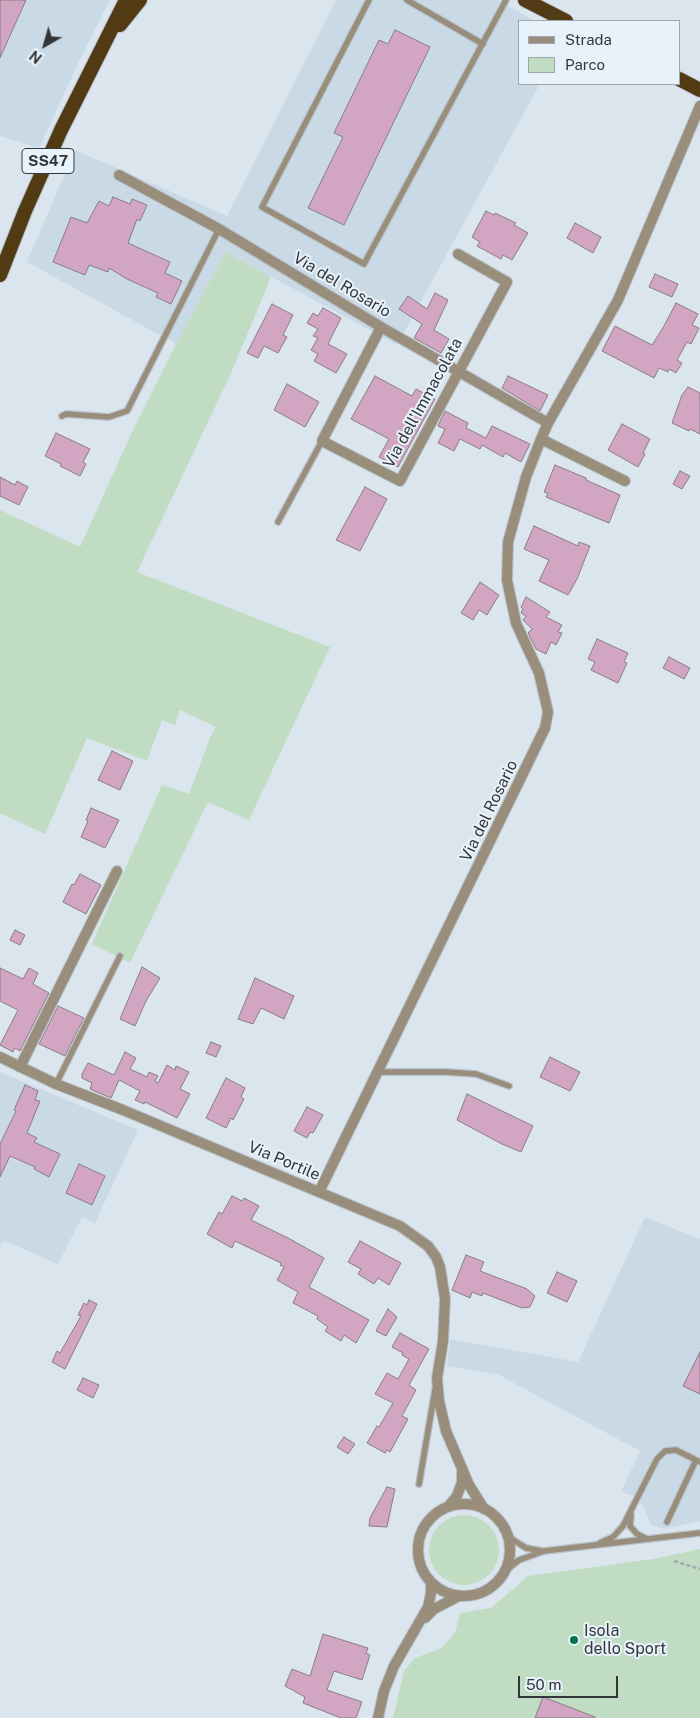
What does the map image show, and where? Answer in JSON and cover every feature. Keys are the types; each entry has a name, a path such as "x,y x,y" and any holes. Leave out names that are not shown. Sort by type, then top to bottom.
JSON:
{"highway":[{"name":"SS47","path":"0,275 25,211 61,130 126,0"},
{"path":"101,49 140,0"},
{"path":"525,0 564,20"},
{"path":"680,80 700,90"}],"street":[{"name":"Via del Rosario","path":"319,1192 545,728 548,712 539,674 516,623 507,580 508,542 526,477 548,423 618,300 700,106"},
{"name":"Via del Rosario","path":"119,175 219,229 382,327 548,423"},
{"name":"Via dell'Immacolata","path":"322,441 400,481 507,282 458,254"},
{"path":"322,441 382,327"},
{"path":"541,439 625,481"},
{"path":"20,1067 117,871"},
{"name":"Via Portile","path":"0,1057 56,1084 123,1110 400,1226 428,1246 436,1256 443,1279 445,1318 437,1378 439,1401 446,1431 469,1485 484,1509"},
{"name":"Via Portile","path":"448,1506 457,1496 462,1482 461,1466"},
{"path":"418,1626 434,1610 458,1596 477,1594 488,1589 498,1581 509,1559 509,1544 505,1530 496,1518 484,1509 470,1504 448,1506 441,1510 430,1519 422,1532 418,1546 419,1560 423,1572 431,1582 441,1590 458,1596"},
{"path":"378,1718 384,1692 394,1666 428,1607 431,1582"}],"lane":[{"path":"369,0 262,207 364,264 506,0"},
{"path":"407,0 483,44"},
{"path":"62,416 66,414 109,417 127,411 219,229"},
{"path":"278,522 322,441"},
{"path":"56,1084 120,956"},
{"path":"378,1072 476,1074 509,1086"},
{"name":"Via Portile","path":"419,1484 437,1378"},
{"path":"597,1545 613,1537 623,1526 657,1459 665,1451 676,1450 698,1461 667,1522"},
{"path":"631,1512 630,1526 637,1534 648,1540"},
{"path":"504,1570 519,1560 544,1551 700,1533"},
{"path":"507,1536 526,1548 544,1551"}],"path":[{"path":"674,1561 700,1569"}],"shaded area":[{"path":"0,0 110,0 39,148 0,136"},
{"path":"336,0 497,0 533,20 518,20 518,85 539,85 397,345 226,252 176,344 27,262 75,150 227,216"},
{"path":"0,1072 138,1130 95,1223 82,1217 58,1264 5,1241 0,1244"},
{"path":"645,1217 700,1239 700,1521 664,1529 650,1524 646,1512 637,1497 621,1492 640,1451 499,1375 447,1366 450,1339 578,1362"}],"green space":[{"path":"226,252 271,277 232,371 137,572 330,647 249,820 208,802 130,963 92,944 162,785 189,794 216,727 180,710 175,725 162,720 147,761 87,738 45,834 0,813 0,510 80,547 132,432 176,344"},
{"path":"464,1515 477,1518 489,1525 496,1537 499,1550 496,1563 489,1575 477,1582 464,1585 451,1582 439,1575 432,1563 429,1550 432,1537 439,1525 451,1518"},
{"name":"Isola dello Sport","path":"700,1549 700,1718 393,1718 404,1671 415,1658 442,1648 455,1633 460,1613 491,1608 528,1576 653,1559"}],"building":[{"path":"0,0 26,0 0,58"},
{"path":"395,30 430,47 344,225 308,208 343,137 334,133 379,40 388,44"},
{"path":"113,197 130,204 132,199 147,205 140,221 137,219 128,243 170,262 165,273 182,281 171,304 156,297 158,293 127,279 109,268 108,272 89,265 85,275 53,262 71,217 87,223 99,201 109,206"},
{"path":"486,211 516,223 514,225 528,233 512,260 503,255 501,259 477,246 480,242 472,237"},
{"path":"575,223 601,237 593,253 567,238"},
{"path":"655,274 678,284 672,297 649,287"},
{"path":"435,293 448,300 434,330 449,339 441,353 414,338 422,324 399,309 408,296 427,309"},
{"path":"676,303 698,314 692,325 699,328 691,344 687,342 677,360 682,363 676,373 669,369 668,372 659,368 654,378 602,351 615,326 652,345"},
{"path":"272,304 293,315 283,335 287,337 278,353 264,346 258,358 247,353"},
{"path":"323,308 341,318 328,344 347,354 336,373 314,361 318,354 311,350 318,338 313,336 318,329 307,323 313,313 318,316"},
{"path":"375,376 412,396 416,389 435,399 398,467 379,457 389,439 351,419"},
{"path":"508,376 548,395 540,411 502,388"},
{"path":"287,384 319,402 305,427 274,410"},
{"path":"688,387 700,393 700,434 672,423 682,395"},
{"path":"445,411 468,423 466,428 486,438 492,426 530,444 521,462 505,453 503,457 482,445 480,449 460,439 454,451 438,443 445,429 438,426"},
{"path":"622,424 650,439 638,467 608,450"},
{"path":"56,433 90,449 83,462 86,464 80,476 45,456"},
{"path":"555,465 620,495 609,523 546,497 548,493 544,492"},
{"path":"680,471 690,476 682,489 673,484"},
{"path":"0,477 15,485 17,481 28,487 19,505 0,496"},
{"path":"365,487 387,499 360,551 336,540"},
{"path":"534,526 578,546 579,542 590,546 577,579 568,595 539,581 549,560 524,549"},
{"path":"480,582 499,595 487,615 479,610 473,620 461,613"},
{"path":"526,597 550,612 546,617 562,625 558,632 562,633 556,645 551,642 546,654 536,649 528,633 532,629 523,620 526,616 521,613 523,609 521,607"},
{"path":"597,639 628,653 624,662 627,663 618,683 591,670 595,662 588,659"},
{"path":"669,657 690,668 684,679 663,668"},
{"path":"112,751 133,761 120,790 98,780"},
{"path":"91,808 119,820 105,848 81,837"},
{"path":"80,874 101,885 86,914 63,902 72,884 74,885"},
{"path":"15,930 25,935 20,945 10,940"},
{"path":"142,967 160,978 146,1001 135,1026 120,1019"},
{"path":"0,968 23,979 29,968 38,973 33,984 49,993 20,1051 15,1048 13,1052 0,1045 18,1010 0,1001"},
{"path":"255,978 294,996 284,1019 261,1008 253,1024 238,1019"},
{"path":"58,1006 84,1018 65,1056 39,1044"},
{"path":"211,1042 221,1046 216,1057 206,1053"},
{"path":"125,1052 136,1058 130,1069 147,1077 149,1072 158,1076 155,1081 158,1083 167,1065 175,1070 176,1066 189,1072 180,1089 190,1094 177,1118 145,1102 144,1104 135,1100 140,1091 119,1080 111,1098 90,1089 92,1083 82,1078 88,1063 114,1075"},
{"path":"550,1057 580,1072 570,1091 540,1077"},
{"path":"226,1078 245,1088 241,1097 244,1099 233,1120 231,1118 226,1128 206,1118"},
{"path":"25,1085 38,1091 35,1100 40,1101 27,1133 37,1138 34,1142 60,1154 49,1177 34,1169 35,1167 10,1156 0,1177 0,1144 16,1111 14,1110"},
{"path":"467,1094 533,1126 521,1152 457,1120"},
{"path":"307,1107 323,1115 313,1133 310,1132 307,1138 294,1131"},
{"path":"79,1164 105,1176 92,1205 66,1193"},
{"path":"232,1196 242,1201 244,1198 259,1206 251,1220 324,1258 309,1287 369,1320 356,1343 344,1335 341,1341 325,1331 328,1327 317,1319 318,1316 293,1303 298,1292 277,1280 284,1267 280,1265 281,1263 235,1241 232,1248 207,1234 219,1212 222,1214"},
{"path":"360,1241 401,1263 389,1285 378,1278 374,1284 358,1274 361,1269 348,1262"},
{"path":"466,1255 484,1262 480,1271 527,1289 535,1296 530,1307 522,1308 483,1293 482,1296 472,1292 470,1298 452,1290"},
{"path":"557,1272 577,1281 567,1302 547,1293"},
{"path":"89,1300 97,1304 65,1369 52,1362 57,1351 60,1353 81,1316 78,1315 84,1303 87,1305"},
{"path":"388,1309 397,1317 386,1336 376,1331"},
{"path":"400,1333 429,1349 409,1385 416,1390 402,1416 408,1419 390,1452 387,1450 385,1453 367,1443 393,1403 375,1394 387,1373 398,1379 409,1359 392,1347"},
{"path":"700,1352 700,1394 683,1386"},
{"path":"83,1378 99,1385 93,1398 77,1390"},
{"path":"344,1437 355,1444 348,1454 337,1447"},
{"path":"387,1487 395,1489 387,1527 369,1526 370,1518"},
{"path":"323,1634 368,1648 366,1653 370,1655 362,1680 334,1671 327,1690 362,1702 356,1718 341,1718 303,1703 305,1697 285,1686 292,1669 310,1676"},
{"path":"543,1697 595,1717 595,1718 535,1718"}],"place":[{"name":"Isola dello Sport","path":"574,1640"}]}
